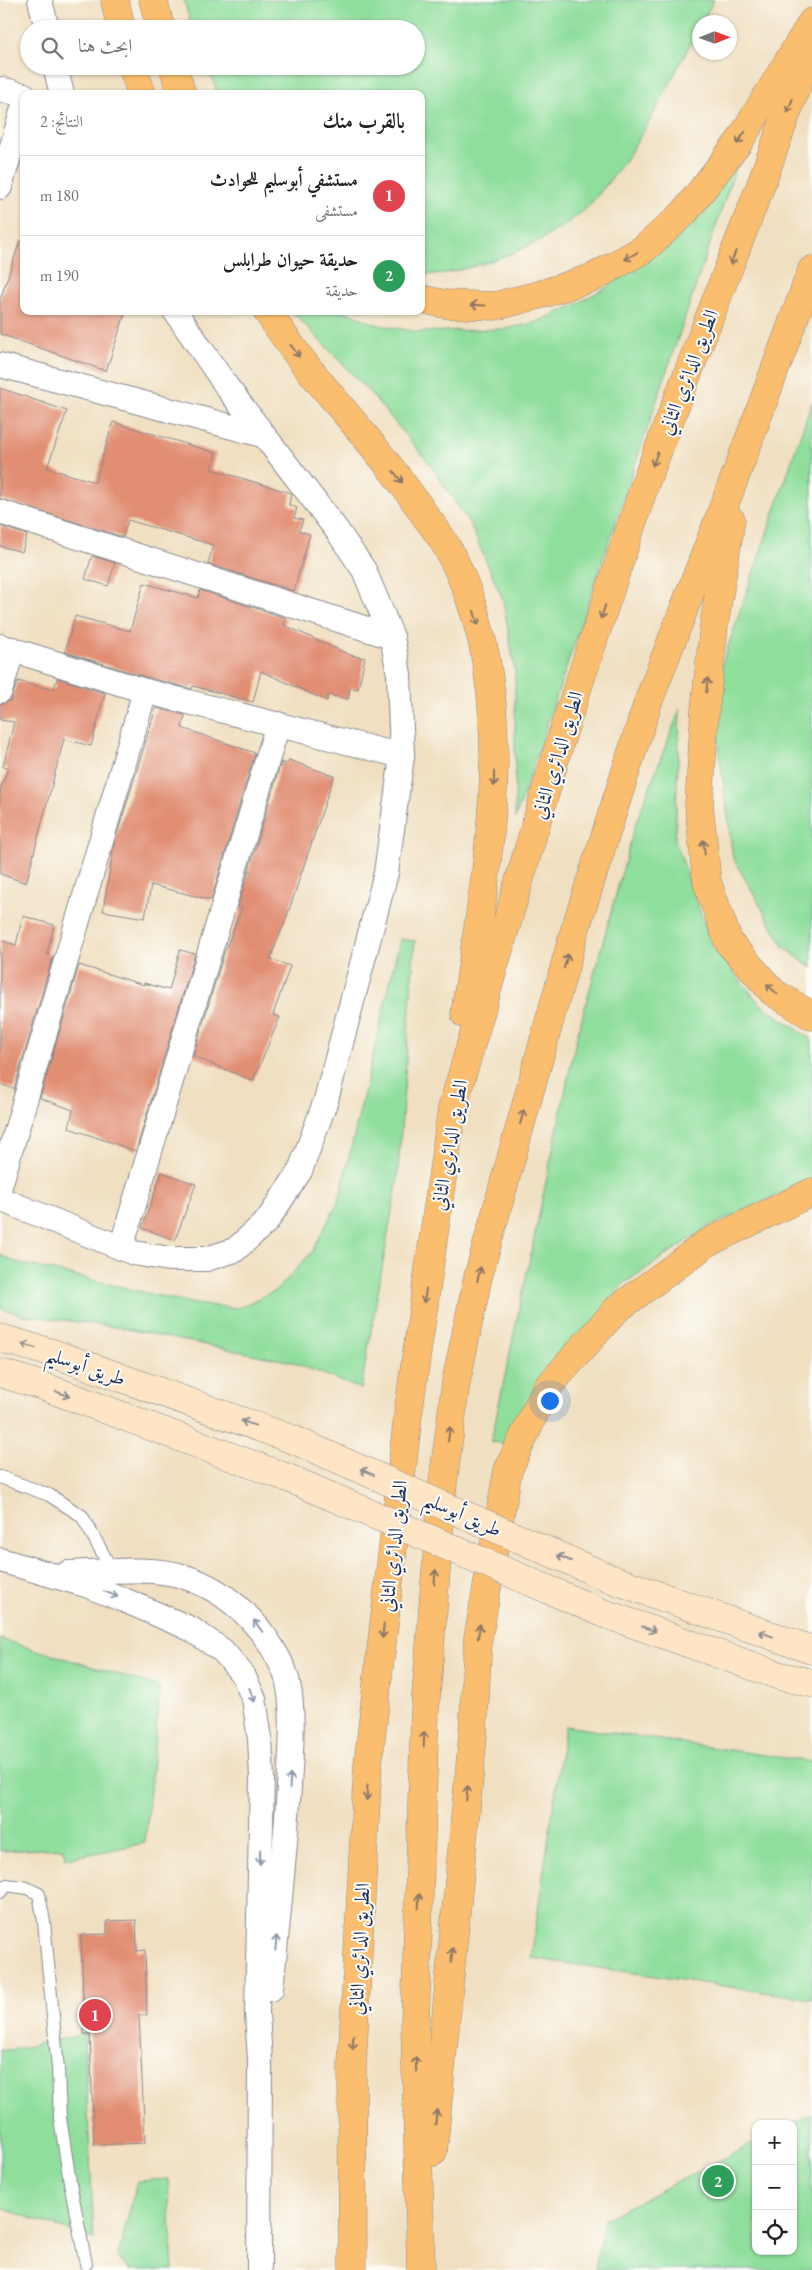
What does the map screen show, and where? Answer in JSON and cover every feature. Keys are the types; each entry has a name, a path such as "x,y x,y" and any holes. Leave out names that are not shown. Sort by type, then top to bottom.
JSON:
{"highway":[{"path":"115,0 119,20"},
{"path":"153,0 159,20"},
{"path":"425,300 445,304 494,306 539,295 594,277 644,249 684,213 739,142 812,22"},
{"name":"الطريق الدائري الثاني","path":"353,2270 352,2065 368,1764 408,1406 452,1109 563,732 646,481 760,187 812,44"},
{"path":"135,75 141,90"},
{"path":"176,75 181,90"},
{"path":"421,2270 415,2024 425,1709 443,1482 456,1382 478,1277 574,933 648,702 740,464 812,270"},
{"path":"270,315 307,367 362,431 411,494 448,549 472,602 482,637 488,671 494,738 494,790 478,924 452,1109"},
{"path":"740,464 714,625 705,710 699,805 707,882 729,943 773,992 812,1016"},
{"path":"421,2270 473,1735 478,1638 508,1470 546,1389 617,1309 707,1243 812,1192"}],"main road":[{"name":"طريق أبوسليم","path":"0,1338 54,1354 294,1440 609,1578 812,1650"},
{"name":"طريق أبوسليم","path":"0,1373 40,1385 288,1478 603,1613 780,1676 812,1683"}],"street":[{"path":"40,0 45,20"},
{"path":"57,75 61,90"},
{"path":"0,89 20,94"},
{"path":"0,187 20,119"},
{"path":"0,1199 121,1248 169,1259 206,1259 235,1250 267,1221 300,1171 326,1100 386,873 402,756 399,674 392,637 364,570 336,530 262,435 179,315"},
{"path":"0,365 262,435"},
{"path":"0,512 392,637"},
{"path":"0,691 6,647 145,691 402,756"},
{"path":"0,1186 145,691"},
{"path":"121,1248 278,724"},
{"path":"0,1560 90,1586 191,1629 223,1650 243,1675 254,1699 260,1739 262,1778 257,2013 260,2060 259,2270"},
{"path":"48,1574 156,1572 184,1576 205,1586 253,1620 267,1638 284,1671 291,1709 290,1775 284,1873 270,1994 260,2060"}],"lane":[{"path":"0,1477 49,1495 82,1516 113,1572"},
{"path":"0,1892 7,1885 27,1888 39,1894 46,1942 58,2070 60,2118 86,2264"}],"green space":[{"path":"184,0 714,0 706,15 692,15 692,40 655,111 617,171 585,210 549,235 513,253 463,269 429,274 425,274 425,90 216,90 211,75 425,75 425,20 190,20"},
{"path":"739,158 515,819 515,671 503,600 470,524 430,464 372,395 296,315 354,315 378,325 419,332 503,329 534,323 573,306 607,287 649,256"},
{"path":"812,402 812,968 784,947 733,858 712,693"},
{"path":"680,709 675,840 713,948 760,1004 812,1040 812,1179 706,1228 622,1285 504,1443 491,1442 576,1040 635,825"},
{"path":"400,939 415,941 397,1183 361,1389 292,1362 116,1327 23,1315 0,1308 0,1255 16,1262 194,1304 238,1308 277,1290 312,1252 339,1200"},
{"path":"0,1639 160,1687 145,1843 65,1859 64,1848 0,1851"},
{"path":"565,1726 812,1762 812,1999 531,1958"},
{"path":"84,2034 94,2239 0,2208 0,2049 12,2050"},
{"path":"812,2114 812,2270 595,2270 604,2219 752,2144 752,2255 797,2255 797,2122"},
{"path":"168,2179 173,2270 129,2270 118,2257 137,2181"}],"building":[{"path":"20,241 20,315 125,315 106,371 0,334 0,300"},
{"path":"0,388 67,411 47,468 95,482 113,422 216,453 211,469 291,493 289,505 297,508 294,518 303,520 299,531 310,534 294,591 208,564 213,545 128,520 123,537 0,499"},
{"path":"0,526 27,535 22,552 0,546"},
{"path":"92,556 115,563 108,586 85,579"},
{"path":"144,583 198,598 200,590 286,618 284,625 350,655 365,658 358,689 350,688 348,699 328,695 327,701 261,671 253,702 193,686 192,689 149,678 65,652 75,616 130,631"},
{"path":"57,678 105,693 91,746 64,739 26,883 0,874 0,790 8,768 3,767 14,722 0,720 0,704 10,701 18,681 54,690"},
{"path":"156,708 185,715 182,728 255,753 211,900 151,885 145,918 103,911 114,844"},
{"path":"289,760 334,776 286,919 270,959 290,966 273,1015 280,1017 253,1081 193,1056 223,956 242,908 238,907 281,762 287,764"},
{"path":"23,916 54,925 47,954 53,956 14,1089 0,1084 0,940 16,945"},
{"path":"180,950 195,954 136,1151 69,1128 73,1110 40,1098 79,965 144,985 144,983 169,990"},
{"path":"162,1172 196,1184 175,1240 142,1228"},
{"path":"136,1920 137,1951 145,1950 147,2015 139,2015 145,2143 94,2145 90,2034 84,2034 81,1935 107,1934 107,1921"}],"place":[{"name":"مستشفي أبوسليم للحوادث","path":"95,2015"},
{"name":"حديقة حيوان طرابلس","path":"718,2181"}]}
